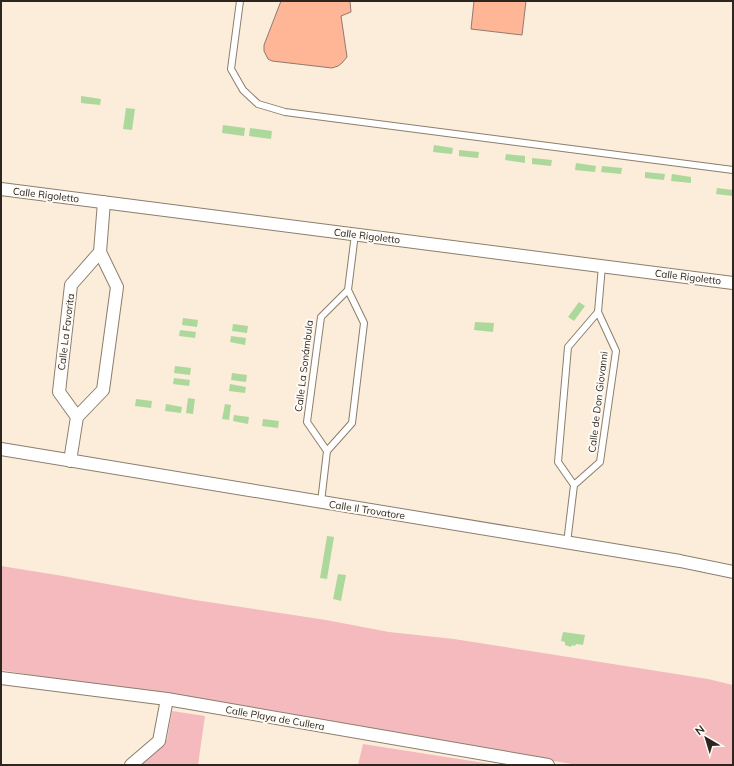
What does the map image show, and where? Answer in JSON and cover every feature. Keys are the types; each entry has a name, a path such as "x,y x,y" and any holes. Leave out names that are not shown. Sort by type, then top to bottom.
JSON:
{"street":[{"name":"Calle Rigoletto","path":"1,189 733,283"},
{"path":"70,461 77,417 103,390 116,295 117,287 100,252 104,202"},
{"name":"Calle La Favorita","path":"77,417 59,392 71,285 100,252"},
{"name":"Calle Il Trovatore","path":"1,449 680,561 733,572"},
{"name":"Calle Playa de Cullera","path":"1,678 167,699 499,761 548,765"},
{"path":"131,765 159,741 167,699"}],"lane":[{"path":"240,1 231,70 242,90 258,104 292,113 733,170"},
{"path":"321,502 327,451 352,423 364,323 348,290 355,234"},
{"name":"Calle de Don Giovanni","path":"574,485 600,462 616,351 598,312 602,266"},
{"name":"Calle La Sonámbula","path":"327,451 307,422 321,317 348,290"},
{"path":"567,543 574,485 558,462 568,347 598,312"}],"shaded area":[{"path":"81,96 101,99 100,105 81,103"},
{"path":"126,108 135,109 132,130 123,129"},
{"path":"223,125 245,128 244,136 222,133"},
{"path":"250,128 272,131 271,139 249,136"},
{"path":"434,145 453,148 452,154 433,152"},
{"path":"459,150 479,152 478,158 459,156"},
{"path":"506,154 525,156 525,163 505,160"},
{"path":"532,158 552,160 551,166 532,164"},
{"path":"576,163 596,166 595,172 575,170"},
{"path":"602,166 622,168 621,174 601,172"},
{"path":"645,172 665,174 664,180 645,178"},
{"path":"672,174 691,177 691,183 671,181"},
{"path":"717,188 733,190 733,196 716,194"},
{"path":"579,302 585,306 574,321 568,317"},
{"path":"183,318 198,320 197,327 182,325"},
{"path":"475,322 494,323 493,332 474,330"},
{"path":"233,324 248,326 247,333 232,331"},
{"path":"180,330 196,332 195,338 179,336"},
{"path":"231,336 246,338 245,345 230,342"},
{"path":"175,366 191,368 190,375 174,373"},
{"path":"232,373 247,375 246,382 231,380"},
{"path":"174,378 190,380 189,386 173,384"},
{"path":"230,384 246,387 245,393 229,391"},
{"path":"188,398 195,399 193,414 186,413"},
{"path":"136,399 152,401 151,408 135,406"},
{"path":"166,404 182,407 181,413 165,411"},
{"path":"225,404 231,405 229,420 222,419"},
{"path":"234,415 249,417 248,424 233,421"},
{"path":"263,419 279,421 278,428 262,426"},
{"path":"327,536 334,537 327,579 320,578"},
{"path":"1,566 195,600 326,620 389,632 454,639 708,679 733,685 733,765 578,765 1,670"},
{"path":"338,574 346,575 341,601 333,599"},
{"path":"563,632 585,635 583,645 576,644 575,646 572,645 571,647 565,645 565,642 561,641"},
{"path":"172,711 205,716 198,765 140,765 167,739"},
{"path":"363,744 491,764 358,765"}],"building":[{"path":"281,1 350,1 351,12 341,16 347,57 342,63 332,68 272,61 268,59 264,51 264,45"},
{"path":"474,1 526,1 522,35 471,29"}]}
